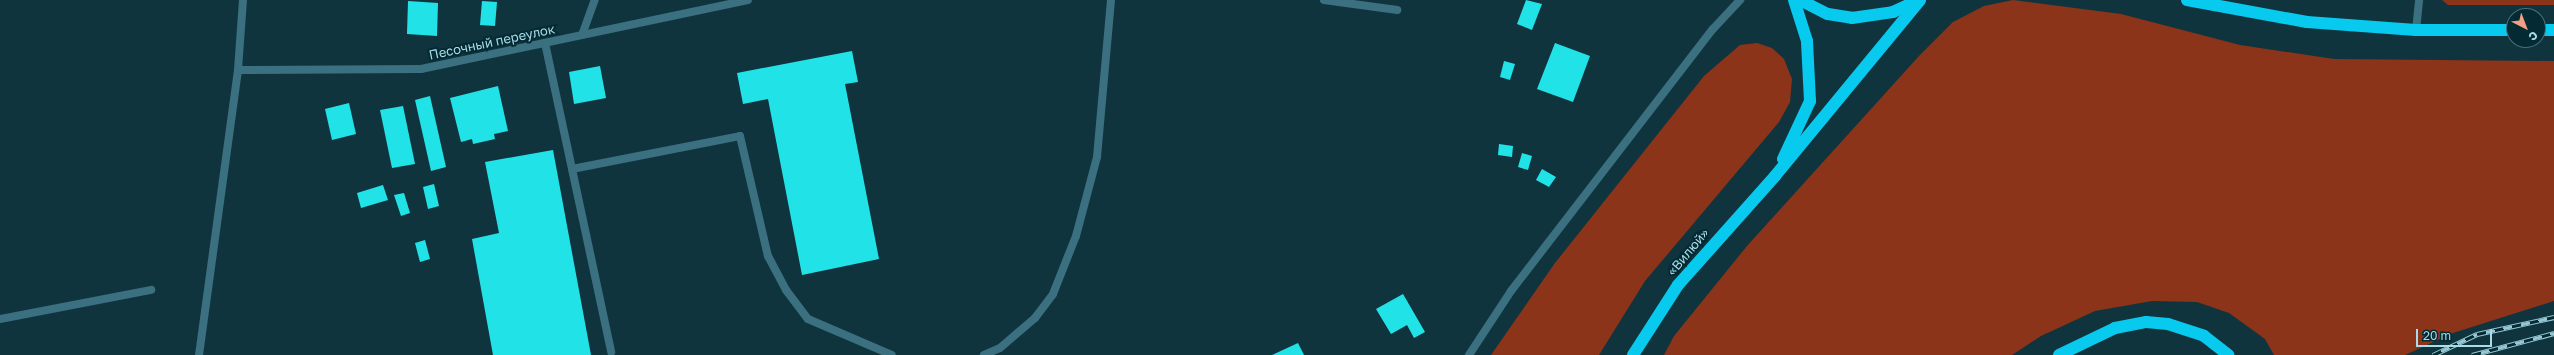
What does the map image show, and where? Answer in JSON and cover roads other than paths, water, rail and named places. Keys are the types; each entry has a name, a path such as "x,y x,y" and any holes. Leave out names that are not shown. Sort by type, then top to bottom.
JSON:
{"highway":[{"path":"1775,176 1810,101 1807,41 1794,0"},
{"path":"1800,0 1828,14 1852,18 1893,12 1917,1"},
{"path":"2187,0 2307,22 2416,30 2506,30"},
{"path":"1775,176 1917,1"},
{"name":"«Вилюй»","path":"1634,355 1678,284 1775,176"},
{"path":"2059,355 2115,328 2146,322 2168,324 2204,336 2228,355"}],"street":[{"path":"199,355 238,70 243,0"},
{"path":"582,35 595,0"},
{"name":"Песочный переулок","path":"238,70 420,69 748,0"},
{"path":"984,355 1000,348 1035,318 1053,294 1076,236 1096,157 1111,0"},
{"path":"1324,0 1397,10"},
{"path":"1469,355 1516,285 1713,28 1740,0"},
{"path":"2416,30 2419,0"},
{"path":"545,43 611,352"},
{"path":"572,169 740,136 768,256 786,290 808,319 892,355"},
{"path":"0,319 151,290"}],"railway":[{"path":"2433,355 2477,334 2554,317"},
{"path":"2472,355 2554,333"}]}
